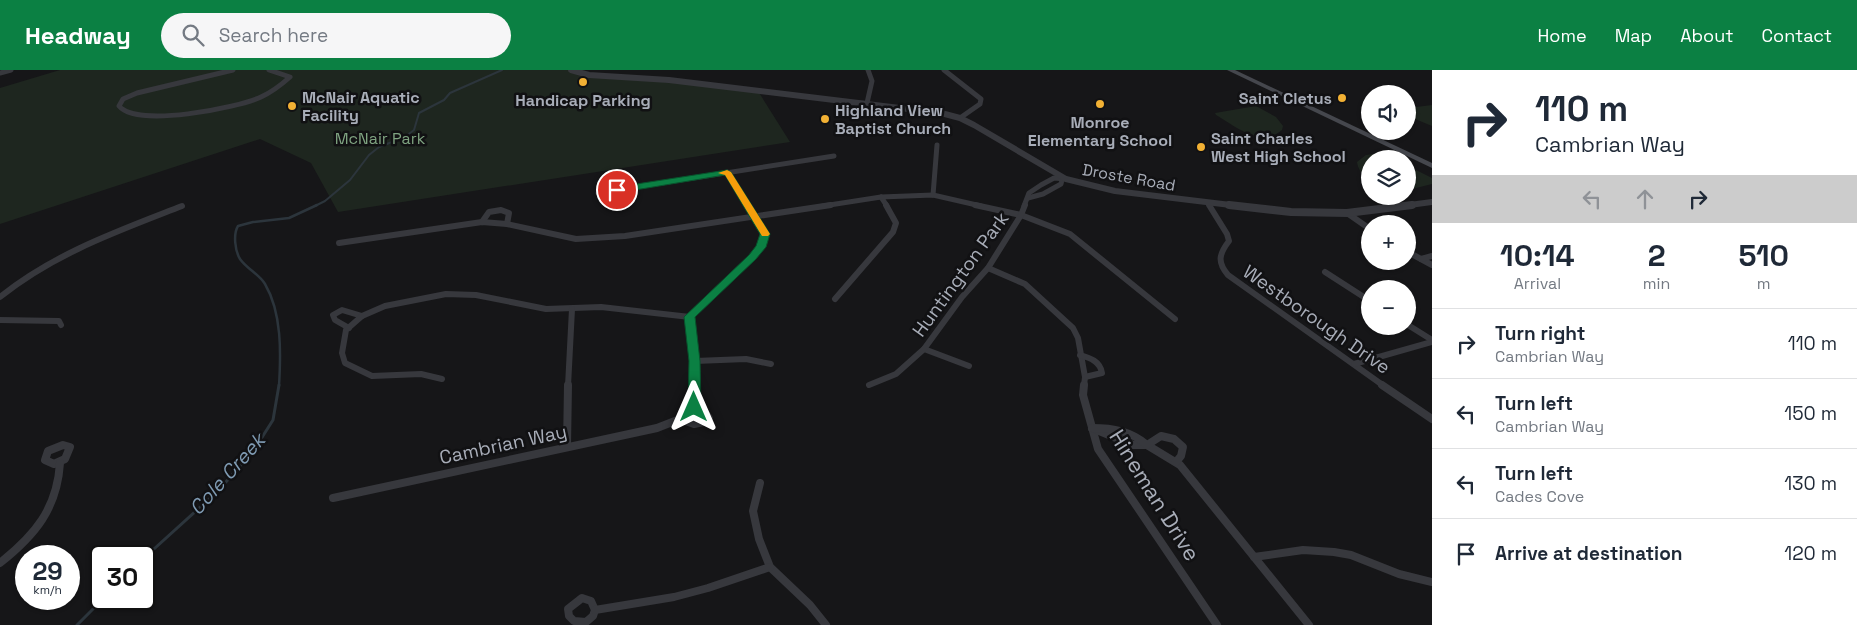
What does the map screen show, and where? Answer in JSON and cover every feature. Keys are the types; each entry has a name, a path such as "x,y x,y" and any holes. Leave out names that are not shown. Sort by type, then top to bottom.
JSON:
{"main road":[{"path":"1230,70 1432,166"}],"street":[{"path":"0,73 11,70"},
{"path":"234,70 137,93 123,99 119,106 125,112 164,115 192,114 234,106 274,90 290,78 285,74 269,70"},
{"name":"Droste Road","path":"571,70 590,75 669,80 941,113 960,118 1064,179 1115,191 1209,204 1291,212 1347,213 1432,202"},
{"path":"867,103 873,85 872,74 868,70"},
{"path":"944,70 981,99 980,104 960,118"},
{"path":"933,195 937,145"},
{"path":"598,193 834,156"},
{"path":"690,317 761,247 765,234 727,172"},
{"name":"Huntington Park","path":"869,385 896,374 912,362 924,349 962,297 988,268 1021,216 1029,193 1054,178 1064,179"},
{"path":"1028,198 1043,194 1061,184 1064,179"},
{"path":"340,243 482,222 507,224 576,239 625,236 881,196 933,195 1021,216 1070,234 1176,320"},
{"path":"835,299 893,232 896,223 881,196"},
{"name":"Westborough Drive","path":"1209,204 1227,234 1229,242 1220,254 1218,262 1233,281 1432,419"},
{"path":"0,297 35,269 62,254 182,206"},
{"path":"482,222 484,215 487,213 500,210 509,213 507,224"},
{"path":"1347,213 1361,223"},
{"path":"1416,256 1432,265"},
{"path":"1421,259 1432,256"},
{"name":"Hineman Drive","path":"988,268 1024,284 1072,328 1078,338 1085,377 1083,396 1098,449 1217,625"},
{"path":"1326,272 1361,295"},
{"path":"442,379 421,374 372,376 362,373 345,363 342,353 346,330 362,316 385,306 446,294 476,295 546,309 626,308 690,317"},
{"path":"567,446 566,418 572,309"},
{"path":"349,328 334,320 333,315 342,310 362,316"},
{"path":"680,419 690,424 699,425 708,421 709,418 704,411 694,407 695,361 690,317"},
{"path":"0,320 59,321 61,325"},
{"path":"1416,330 1432,341"},
{"path":"1354,364 1432,341"},
{"path":"924,349 969,366"},
{"path":"1080,355 1099,363 1102,369 1102,373 1085,377"},
{"path":"695,361 746,358 771,364"},
{"name":"Cambrian Way","path":"333,498 657,428 680,419 694,407"},
{"path":"1092,428 1133,445 1147,445 1180,465 1309,625"},
{"path":"1147,445 1161,436 1174,439 1182,447 1181,456 1176,462"},
{"path":"0,562 26,541 46,517 57,492 60,463"},
{"path":"760,483 752,511 759,539 770,567 810,605 826,625"},
{"path":"1254,557 1303,550 1334,552 1351,555 1399,574 1432,582"},
{"path":"595,610 708,588 770,567"}],"green space":[{"name":"McNair Park","path":"60,70 574,70 589,75 758,91 790,142 338,212 311,163 260,139 0,224 0,88"},
{"path":"1432,105 1432,126 1416,119 1416,107"},
{"path":"1256,106 1276,117 1283,126 1282,130 1274,135 1256,136 1239,129 1215,113"},
{"path":"1361,159 1361,172 1358,167 1357,162"},
{"path":"1416,170 1432,178 1432,184 1416,188"}],"waterway":[{"name":"Cole Creek","path":"317,205 325,201 350,180 369,155 379,147 405,137 414,130 419,113 444,100 450,93 502,70"},
{"name":"Cole Creek","path":"279,386 280,347 275,308 265,284 238,256 235,238 236,229 238,226 253,222 289,218 317,205"},
{"name":"Cole Creek","path":"155,548 218,491 254,450 273,420 279,385"},
{"name":"Cole Creek","path":"77,625 92,610"}],"slow traffic":[{"path":"722,173 727,172 765,234"}],"place":[{"name":"Handicap Parking","path":"583,82"},
{"name":"Saint Cletus","path":"1342,98"},
{"name":"Monroe Elementary School","path":"1100,104"},
{"name":"McNair Aquatic Facility","path":"292,106"},
{"name":"Highland View Baptist Church","path":"825,119"},
{"name":"Saint Charles West High School","path":"1201,147"}],"route":[{"path":"617,190 727,172 765,234 764,242 752,257 690,317 695,361 694,407"}]}
